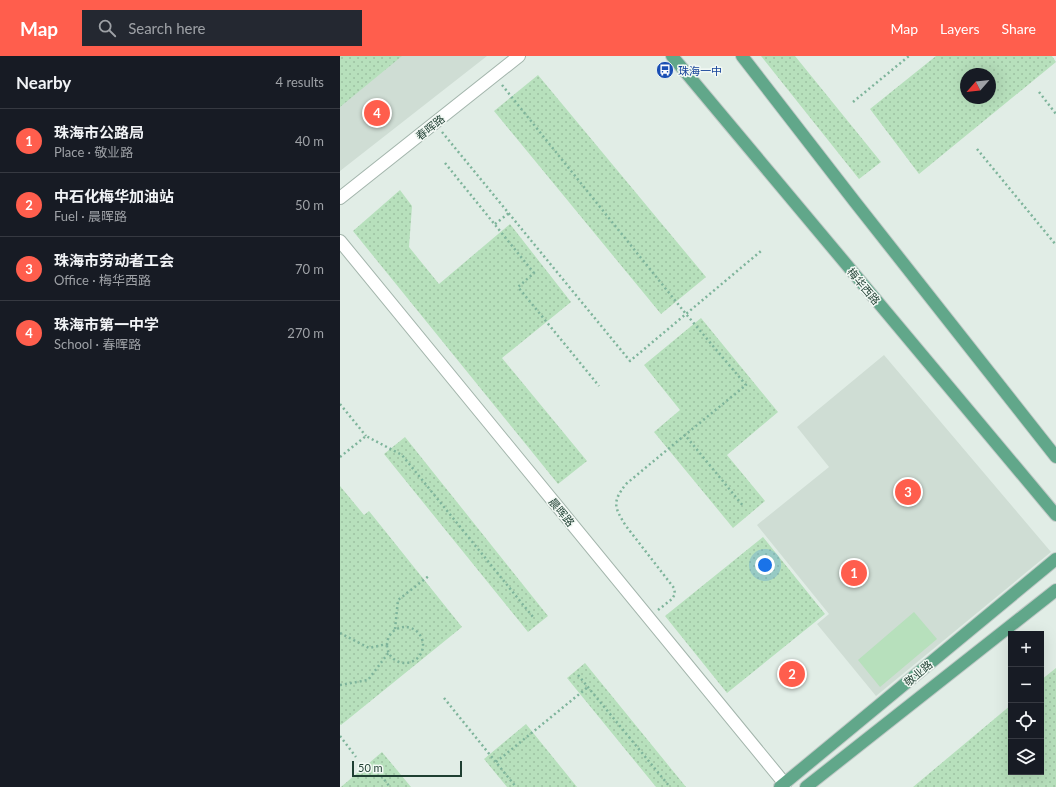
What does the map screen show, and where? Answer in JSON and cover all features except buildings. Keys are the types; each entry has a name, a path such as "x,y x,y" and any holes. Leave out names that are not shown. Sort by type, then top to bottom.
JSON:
{"main road":[{"name":"梅华西路","path":"672,56 1056,515"},
{"path":"742,56 854,202 1056,457"},
{"name":"敬业路","path":"782,785 1056,559"},
{"name":"敬业路","path":"806,787 1056,590"}],"street":[{"name":"春晖路","path":"340,198 519,56"},
{"name":"晨晖路","path":"340,241 649,618 782,785"}],"path":[{"path":"853,102 908,56"},
{"path":"494,76 686,314 746,385 626,484 619,494 616,503 619,515 674,588 675,594 672,599 649,618"},
{"path":"1039,92 1056,114"},
{"path":"435,123 630,361 761,251"},
{"path":"977,149 1056,245"},
{"path":"446,163 534,273 518,287 599,386"},
{"path":"495,224 508,213"},
{"path":"340,404 366,436 402,455 533,617"},
{"path":"685,435 744,507"},
{"path":"340,457 366,436"},
{"path":"395,630 398,600 430,575"},
{"path":"400,627 412,627 421,635 424,647 418,658 412,662 400,662 394,659 389,652 387,644 388,639 391,633 395,630 400,627"},
{"path":"340,633 369,648 387,644"},
{"path":"340,686 368,680 389,652"},
{"path":"578,675 670,787"},
{"path":"496,762 588,687"},
{"path":"444,698 516,787"},
{"path":"340,736 356,757"},
{"path":"375,768 390,787"}],"shaded area":[{"path":"340,56 487,56 340,171"},
{"path":"884,355 1051,552 876,696 817,624 829,614 757,525 829,467 797,427"}],"green space":[{"path":"340,56 402,56 340,107"},
{"path":"761,56 795,56 881,162 859,179"},
{"path":"936,56 1052,56 1056,62 919,174 870,109"},
{"path":"538,75 706,277 661,314 494,111"},
{"path":"400,190 412,206 409,247 439,284 510,224 571,302 502,358 587,461 558,484 353,231"},
{"path":"701,318 778,412 727,455 765,501 733,528 654,432 680,410 644,365"},
{"path":"405,437 548,616 528,632 384,454"},
{"path":"340,486 364,515 369,511 462,627 341,725 340,724"},
{"path":"763,537 825,614 727,693 665,616"},
{"path":"914,612 937,639 880,687 858,660"},
{"path":"585,663 686,787 656,787 567,678"},
{"path":"1056,668 1056,787 913,787 1008,708 1008,775 1044,775 1044,678"},
{"path":"526,724 577,787 507,787 484,759"},
{"path":"382,752 411,787 341,787"}],"place":[{"name":"珠海一中","path":"665,70"},
{"name":"珠海市第一中学","path":"377,113"},
{"name":"珠海市劳动者工会","path":"908,492"},
{"name":"珠海市公路局","path":"854,573"},
{"name":"中石化梅华加油站","path":"792,674"}]}
